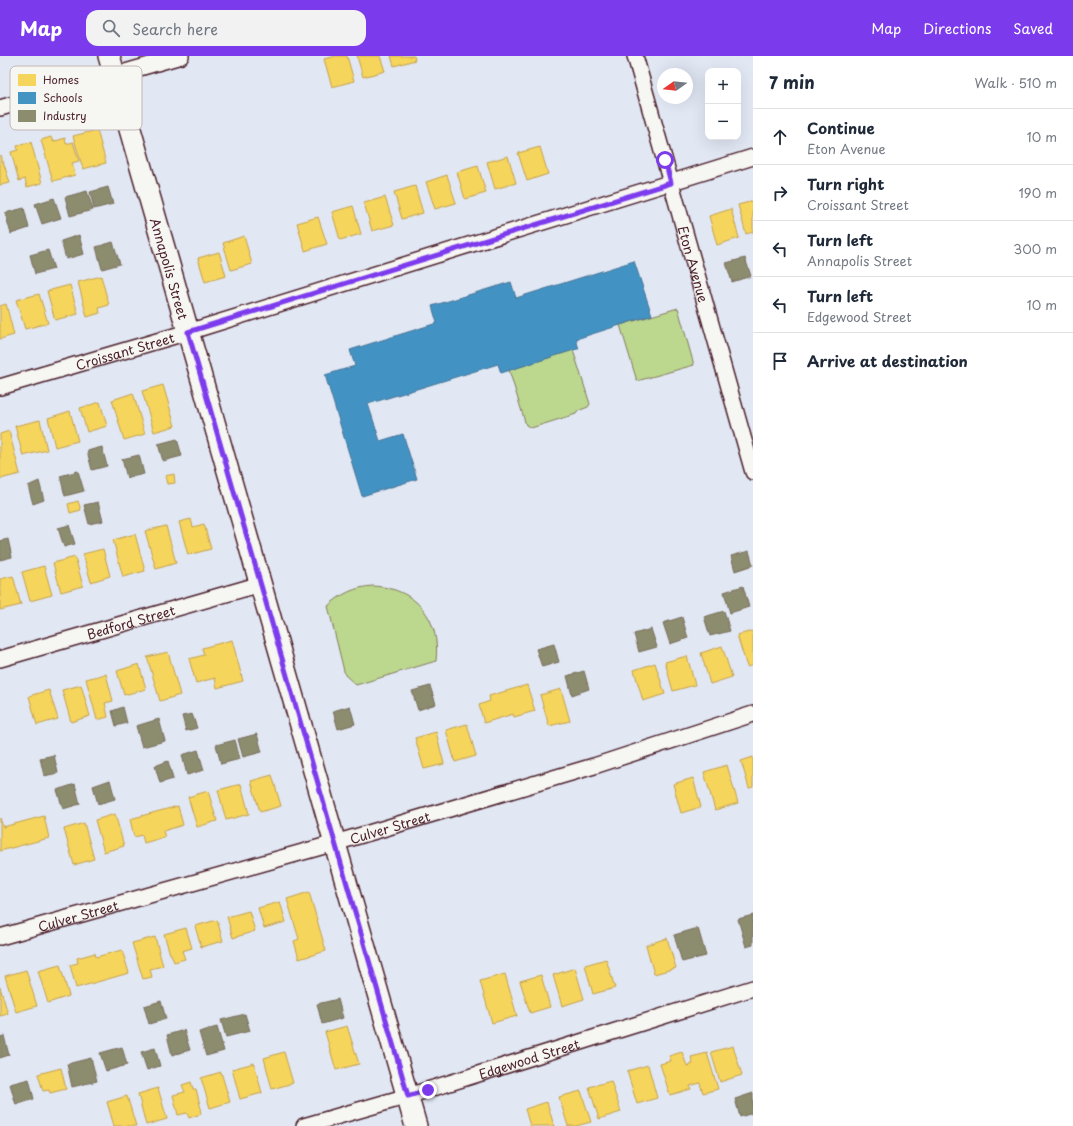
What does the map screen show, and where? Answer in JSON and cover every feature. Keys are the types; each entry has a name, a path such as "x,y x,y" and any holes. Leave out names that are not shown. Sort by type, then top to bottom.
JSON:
{"street":[{"path":"112,65 181,56"},
{"name":"Eton Avenue","path":"635,56 671,183 748,436 753,472"},
{"path":"0,108 10,104"},
{"name":"Annapolis Street","path":"131,130 416,1126"},
{"name":"Croissant Street","path":"0,387 188,332 753,157"},
{"name":"Bedford Street","path":"0,659 261,584"},
{"name":"Culver Street","path":"0,937 335,843 594,766 753,714"},
{"name":"Edgewood Street","path":"304,1126 408,1096 753,988"}],"green space":[{"path":"678,308 694,365 637,381 620,325"},
{"path":"573,350 590,404 588,407 578,411 576,414 531,428 526,425 509,370"},
{"path":"373,586 388,588 402,593 422,608 430,619 434,632 436,661 356,685 345,675 328,606 349,592 360,588"}],"building: Homes":[{"path":"336,56 347,56 354,81 332,87 324,59"},
{"path":"357,56 380,56 385,71 363,77"},
{"path":"391,56 414,56 415,60 394,66"},
{"path":"97,130 106,163 83,169 73,136"},
{"path":"51,137 53,142 65,138 66,144 73,142 79,161 72,163 75,175 53,181 41,140"},
{"path":"31,142 42,183 27,187 25,179 19,181 11,152 18,150 17,146"},
{"path":"540,147 548,174 527,181 518,153"},
{"path":"1,155 10,183 0,185 0,156"},
{"path":"508,156 516,183 495,189 487,162"},
{"path":"478,166 486,193 465,199 457,172"},
{"path":"447,175 456,203 435,209 426,182"},
{"path":"415,186 423,213 402,219 394,192"},
{"path":"385,197 394,225 372,231 364,203"},
{"path":"753,201 753,232 746,234 738,205"},
{"path":"353,206 361,234 340,240 332,212"},
{"path":"731,209 739,238 717,245 709,216"},
{"path":"318,217 327,244 305,251 297,223"},
{"path":"244,236 252,264 231,270 223,243"},
{"path":"219,252 226,276 205,282 198,258"},
{"path":"101,276 109,305 99,308 100,313 87,317 78,282"},
{"path":"70,285 78,314 55,320 47,291"},
{"path":"39,294 48,323 25,329 16,300"},
{"path":"6,304 14,335 0,339 0,306"},
{"path":"163,385 175,426 154,432 142,391"},
{"path":"133,393 145,434 124,440 112,400"},
{"path":"100,402 107,426 87,432 80,408"},
{"path":"70,411 78,441 55,447 48,418"},
{"path":"40,420 47,450 23,456 15,426"},
{"path":"9,431 20,474 0,479 0,434"},
{"path":"174,474 175,483 167,484 165,476"},
{"path":"78,501 81,510 70,513 68,504"},
{"path":"191,519 193,527 204,524 211,549 188,555 179,522"},
{"path":"166,526 176,563 156,569 145,531"},
{"path":"135,534 145,571 123,577 113,540"},
{"path":"103,549 110,576 91,582 83,554"},
{"path":"75,557 83,586 61,592 53,563"},
{"path":"44,566 52,595 30,601 22,572"},
{"path":"13,576 21,605 0,610 0,579"},
{"path":"753,631 753,665 747,667 737,635"},
{"path":"232,640 243,681 217,688 215,678 196,683 189,659 204,655 202,648"},
{"path":"722,646 732,677 710,684 701,653"},
{"path":"168,652 180,695 160,701 147,657"},
{"path":"687,656 695,685 673,691 665,662"},
{"path":"655,663 665,694 643,701 634,670"},
{"path":"139,664 146,689 124,695 117,671"},
{"path":"106,674 113,701 105,703 108,717 97,720 86,679"},
{"path":"81,685 90,716 71,722 62,690"},
{"path":"527,685 535,711 514,717 513,714 484,723 479,705 490,701 489,696"},
{"path":"561,689 570,721 549,726 540,695"},
{"path":"49,690 58,719 37,725 29,696"},
{"path":"467,724 476,756 455,762 446,730"},
{"path":"436,732 444,764 424,769 415,738"},
{"path":"753,757 753,787 749,788 741,761"},
{"path":"727,765 738,803 715,810 704,772"},
{"path":"272,775 281,806 260,812 251,781"},
{"path":"693,778 701,807 681,813 673,784"},
{"path":"241,784 249,814 226,820 218,790"},
{"path":"208,791 217,821 197,827 188,797"},
{"path":"178,806 183,825 163,831 165,837 144,843 142,835 134,837 130,819"},
{"path":"115,814 124,846 104,852 95,820"},
{"path":"44,816 49,838 0,851 0,818 3,827"},
{"path":"84,823 94,859 74,865 64,829"},
{"path":"309,892 326,951 299,959 294,941 299,939 287,899"},
{"path":"280,902 286,922 264,928 258,908"},
{"path":"249,911 255,931 233,938 227,917"},
{"path":"217,920 223,941 201,947 195,926"},
{"path":"186,928 192,948 182,951 185,959 174,962 164,934"},
{"path":"155,937 163,966 150,969 152,977 143,979 132,943"},
{"path":"667,938 676,968 654,974 646,945"},
{"path":"122,950 129,973 76,988 70,965 78,963 77,958 95,953 96,957"},
{"path":"606,959 615,988 593,994 585,965"},
{"path":"60,965 69,996 48,1003 38,971"},
{"path":"575,968 584,999 562,1006 553,975"},
{"path":"26,970 37,1006 16,1012 5,976"},
{"path":"505,974 517,1016 492,1023 480,981"},
{"path":"541,975 550,1007 530,1013 520,981"},
{"path":"0,987 8,1014 0,1016"},
{"path":"347,1026 359,1064 336,1070 325,1032"},
{"path":"733,1046 742,1075 720,1082 711,1052"},
{"path":"284,1052 293,1083 272,1089 264,1058"},
{"path":"682,1052 687,1066 693,1064 691,1057 707,1053 718,1089 703,1093 700,1083 690,1086 691,1089 670,1095 660,1064 671,1061 669,1056"},
{"path":"254,1063 262,1093 240,1099 232,1069"},
{"path":"648,1065 657,1098 637,1104 627,1071"},
{"path":"61,1068 66,1089 50,1093 49,1090 43,1091 38,1074"},
{"path":"221,1072 230,1102 210,1108 201,1078"},
{"path":"611,1081 621,1112 599,1119 589,1087"},
{"path":"191,1082 193,1089 196,1089 201,1114 189,1118 187,1113 178,1115 173,1095 185,1092 182,1085"},
{"path":"158,1088 167,1119 146,1125 138,1094"},
{"path":"581,1091 591,1122 576,1126 568,1126 559,1097"},
{"path":"127,1096 136,1126 114,1126 107,1102"},
{"path":"547,1102 554,1126 530,1126 525,1109"}],"building: Schools":[{"path":"634,261 652,315 576,339 579,349 501,373 498,364 368,404 380,441 403,434 417,479 362,496 325,375 355,366 350,350 437,323 432,306 511,282 516,298"}],"building: Industry":[{"path":"108,187 113,204 94,209 90,192"},
{"path":"87,191 93,210 70,216 65,197"},
{"path":"54,198 61,218 42,224 35,204"},
{"path":"24,208 29,228 11,234 5,213"},
{"path":"79,235 84,254 66,259 61,241"},
{"path":"113,242 120,264 102,269 96,247"},
{"path":"48,250 54,269 35,274 30,255"},
{"path":"745,258 751,276 732,282 726,263"},
{"path":"177,439 182,456 163,461 158,444"},
{"path":"102,447 107,466 92,470 87,451"},
{"path":"139,455 144,474 127,478 122,459"},
{"path":"78,471 84,491 65,496 60,476"},
{"path":"39,481 44,500 33,504 28,486"},
{"path":"98,502 103,521 89,524 84,505"},
{"path":"69,525 75,544 64,547 58,528"},
{"path":"8,539 12,557 0,560 0,541"},
{"path":"749,551 753,565 735,571 731,556"},
{"path":"743,586 749,607 730,613 724,592"},
{"path":"724,611 730,631 710,636 704,617"},
{"path":"682,617 688,638 670,644 663,623"},
{"path":"651,629 657,647 639,652 634,634"},
{"path":"554,644 559,662 542,667 536,649"},
{"path":"584,671 589,689 572,695 567,676"},
{"path":"430,686 436,704 418,710 412,691"},
{"path":"350,706 355,724 338,729 333,711"},
{"path":"123,707 127,723 116,726 112,711"},
{"path":"192,714 197,728 186,731 182,716"},
{"path":"159,719 165,741 142,747 136,726"},
{"path":"257,734 262,752 243,757 238,739"},
{"path":"235,740 240,759 221,764 216,745"},
{"path":"198,750 204,770 187,775 182,755"},
{"path":"54,755 58,773 44,776 40,758"},
{"path":"168,761 173,779 160,783 155,766"},
{"path":"110,780 115,799 98,804 93,786"},
{"path":"75,784 80,804 63,809 57,790"},
{"path":"753,915 753,945 746,947 738,919"},
{"path":"698,928 706,956 682,962 674,935"},
{"path":"338,999 343,1018 322,1024 317,1004"},
{"path":"161,1001 166,1019 149,1024 144,1006"},
{"path":"245,1014 250,1031 226,1037 221,1020"},
{"path":"217,1027 224,1051 206,1056 199,1032"},
{"path":"184,1030 190,1050 172,1055 167,1035"},
{"path":"4,1036 9,1055 0,1058 0,1037"},
{"path":"122,1047 127,1065 106,1071 100,1053"},
{"path":"155,1048 160,1066 147,1070 141,1052"},
{"path":"91,1058 97,1081 72,1087 67,1064"},
{"path":"29,1079 34,1099 16,1105 10,1084"},
{"path":"753,1093 753,1113 740,1117 735,1099"}],"route":[{"path":"428,1090 408,1096 188,332 671,183 665,160"}]}
